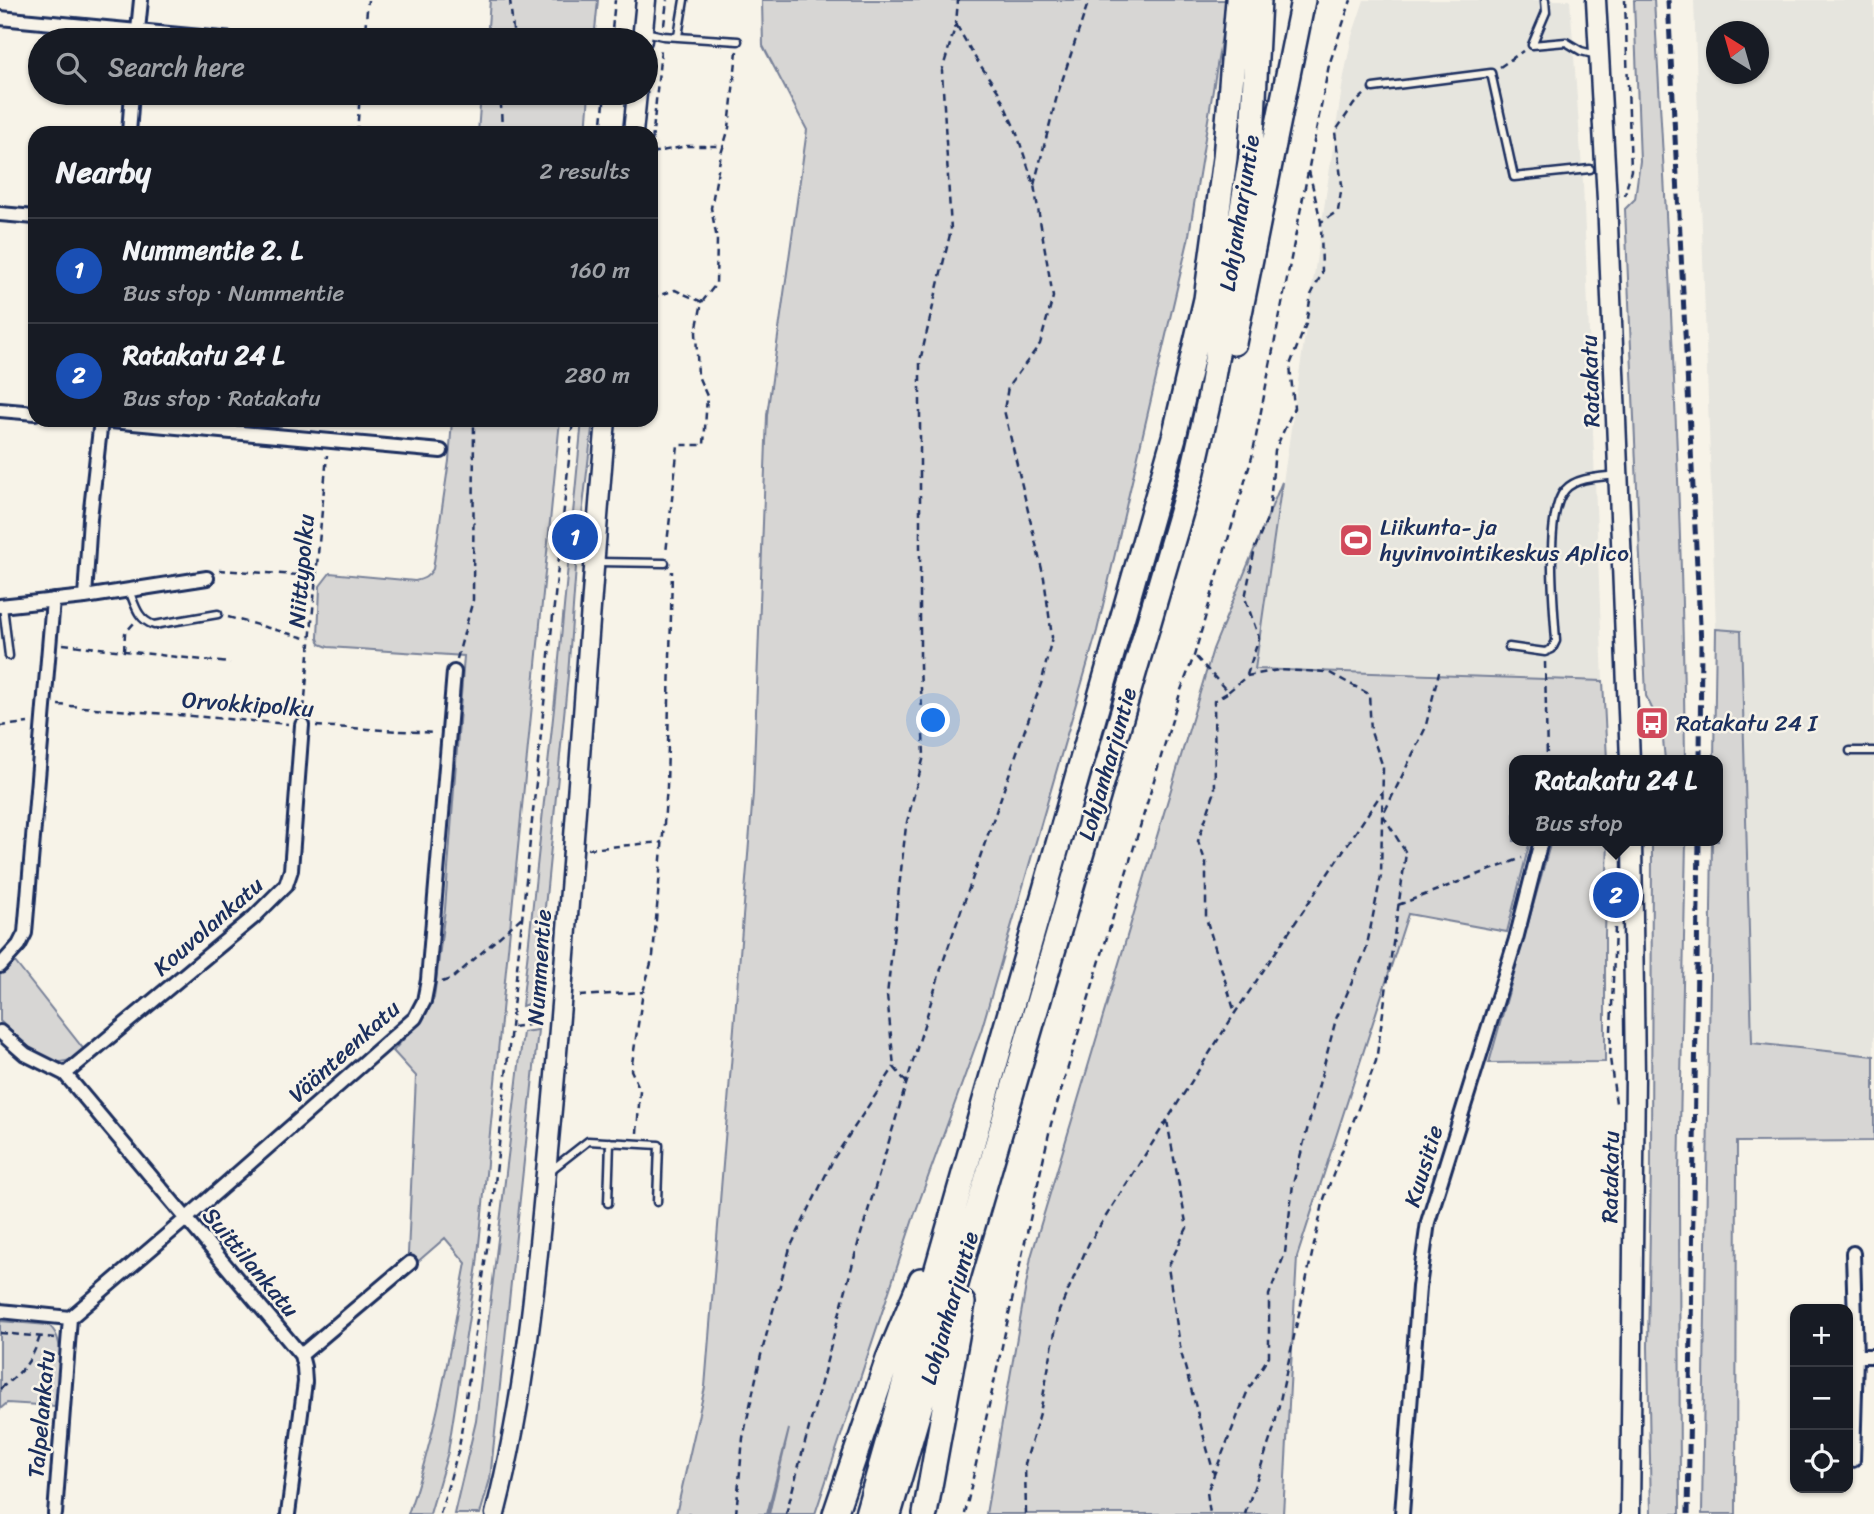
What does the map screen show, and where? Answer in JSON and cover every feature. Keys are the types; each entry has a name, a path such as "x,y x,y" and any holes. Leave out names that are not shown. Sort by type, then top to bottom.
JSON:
{"highway":[{"name":"Lohjanharjuntie","path":"890,1514 971,1189 1177,425 1206,299 1225,158 1238,0"},
{"name":"Lohjanharjuntie","path":"867,1514 971,1189 1193,471 1209,400 1251,156 1259,0"},
{"path":"1209,400 1233,348 1303,0"},
{"path":"835,1514 888,1359 971,1189"},
{"path":"925,1514 971,1189"}],"street":[{"path":"139,28 141,0"},
{"path":"643,28 646,0"},
{"name":"Ratakatu","path":"1596,0 1630,755"},
{"path":"0,18 77,28"},
{"path":"130,126 131,105"},
{"path":"634,126 636,105"},
{"path":"0,214 28,216"},
{"path":"0,410 28,412"},
{"path":"85,597 99,427"},
{"path":"180,427 441,451"},
{"name":"Nummentie","path":"495,1514 508,1462 525,1353 568,998 594,562 605,427"},
{"path":"2,606 85,597 207,578"},
{"path":"0,966 26,933 53,600"},
{"name":"Väänteenkatu","path":"70,1318 415,1018 424,1001 427,985 454,672"},
{"name":"Kouvolankatu","path":"65,1074 254,917 286,884 291,870 302,725"},
{"name":"Kuusitie","path":"1402,1514 1419,1287 1428,1222 1516,939 1540,846"},
{"name":"Ratakatu","path":"1630,1514 1636,1077 1632,846"},
{"path":"0,1032 25,1054 65,1074"},
{"name":"Suittilankatu","path":"65,1074 301,1355"},
{"path":"1853,1253 1856,1356 1853,1460"},
{"path":"288,1514 304,1382 301,1355 410,1263"},
{"path":"0,1311 70,1318"},
{"name":"Talpelankatu","path":"55,1514 70,1318"},
{"path":"1856,1356 1874,1356"}],"lane":[{"path":"678,36 684,0"},
{"path":"1545,0 1546,12 1532,45 1566,42 1581,51 1599,56"},
{"path":"658,36 738,41"},
{"path":"1373,88 1491,73 1514,177 1590,169"},
{"path":"1509,647 1545,652 1552,649 1556,641 1552,535 1555,511 1564,490 1574,483 1619,474"},
{"path":"594,562 665,563"},
{"path":"129,590 140,617 154,625 218,614"},
{"path":"2,606 9,656"},
{"path":"1850,751 1874,751"},
{"path":"546,1175 587,1141 659,1145 657,1202"},
{"path":"608,1203 610,1142"}],"path":[{"path":"365,28 368,0"},
{"path":"510,0 513,28"},
{"path":"612,28 615,0"},
{"path":"658,85 667,0"},
{"path":"907,1082 894,1067 887,995 906,826 924,756 920,667 920,361 951,230 943,71 956,24 958,0"},
{"path":"1034,185 1057,96 1089,0"},
{"path":"965,1514 1051,1124 1252,457 1329,65 1351,0"},
{"path":"786,1514 858,1244 943,962 1042,681 1052,637 1044,579 1004,410 1008,387 1040,344 1053,297 1034,185 1016,131 998,91 956,24"},
{"path":"636,1143 640,1090 631,1070 643,992 653,956 667,787 672,568 665,563 678,445 704,445 707,396 698,376 696,332 702,302 716,284 717,239 711,208 729,128 738,41"},
{"path":"1491,73 1532,45"},
{"path":"1321,222 1338,211 1342,185 1335,132 1354,104 1373,88"},
{"path":"358,126 359,105"},
{"path":"501,105 502,126"},
{"path":"602,126 604,105"},
{"path":"654,126 656,105"},
{"path":"658,152 687,146 724,146"},
{"path":"1235,1013 1206,918 1206,863 1198,841 1215,791 1214,701 1236,688 1247,676 1259,638 1245,598 1255,548 1269,514 1275,450 1294,408 1290,365 1306,324 1311,295 1322,273 1321,222 1308,170"},
{"path":"658,296 675,290 702,302"},
{"path":"454,672 473,600 474,427"},
{"path":"440,1514 459,1448 492,1213 572,427"},
{"name":"Niittypolku","path":"302,725 328,440"},
{"path":"232,569 316,576"},
{"path":"218,614 310,639"},
{"path":"124,651 125,633 140,617"},
{"path":"49,643 230,663"},
{"path":"1545,652 1546,755"},
{"path":"1194,656 1228,692"},
{"path":"1210,1514 1207,1492 1248,1390 1269,1356 1269,1295 1285,1253 1293,1184 1336,1019 1366,950 1381,876 1382,767 1371,732 1368,694 1328,672 1278,670 1247,676"},
{"path":"1383,816 1425,729 1439,672"},
{"name":"Orvokkipolku","path":"44,704 450,734"},
{"path":"0,726 43,721"},
{"path":"1026,1514 1025,1464 1040,1413 1059,1311 1088,1243 1235,1013 1383,791"},
{"path":"1245,1514 1275,1428 1324,1199 1376,1061 1406,853 1383,816"},
{"path":"586,850 662,842"},
{"path":"1398,905 1540,846"},
{"path":"427,985 453,978 523,916"},
{"path":"512,1027 527,1025 538,1003 545,999 643,992"},
{"path":"736,1514 743,1438 761,1355 790,1248 834,1158 894,1067"},
{"path":"1167,1121 1187,1228 1168,1267 1181,1352 1214,1474"},
{"path":"0,1333 69,1339"},
{"path":"0,1390 20,1373 33,1357 40,1336"}],"shaded area":[{"path":"490,0 598,0 595,28 488,28"},
{"path":"762,0 1225,0 1225,17 1188,241 1097,631 981,1031 914,1216 815,1514 769,1514 789,1429 767,1514 676,1514 705,1387 753,793 767,415 807,130 763,46"},
{"path":"1364,0 1570,0 1583,183 1603,681 1255,669 1343,81 1352,36"},
{"path":"1634,0 1654,0 1674,380 1685,755 1665,755 1662,729 1646,696 1625,209 1635,199 1640,161"},
{"path":"1694,0 1874,0 1874,1056 1752,1043 1741,631 1716,629"},
{"path":"480,105 588,105 587,126 479,126"},
{"path":"451,427 559,427 477,1265 448,1452 430,1514 408,1514 435,1421 466,1263 445,1238 415,1264 408,1254 416,1076 393,1051 426,1014 434,998 445,909 464,656 328,647 320,644 320,586 330,573 415,581 426,577 433,569"},
{"path":"581,427 592,427 576,567 537,988 530,1002 522,1006"},
{"path":"1282,482 1255,669 1603,681 1607,755 1509,755 1509,846 1529,846 1507,932 1408,914 1297,1257 1283,1514 986,1514 1031,1257 1213,649"},
{"path":"1716,629 1741,631 1752,1043 1874,1056 1874,1141 1737,1142 1736,1514 1702,1514 1712,846 1723,846 1723,755 1714,755"},
{"path":"1550,846 1608,846 1605,1062 1489,1063"},
{"path":"1652,846 1686,846 1679,1177 1680,1514 1651,1514 1648,1347"},
{"path":"15,962 85,1051 67,1061 52,1060 28,1046 0,1021 0,975"},
{"path":"538,1030 490,1479 480,1514 454,1514 476,1421 523,1032"},
{"path":"0,1321 48,1325 54,1332 60,1351 55,1406 7,1403 0,1409"}],"railway":[{"path":"1668,0 1701,644 1700,755"},
{"path":"1688,1514 1699,846"}],"place":[{"name":"Nummentie 2. L","path":"575,537"},
{"name":"Liikunta- ja hyvinvointikeskus Aplico","path":"1356,540"},
{"name":"Ratakatu 24 I","path":"1652,723"},
{"name":"Ratakatu 24 L","path":"1616,895"}]}
